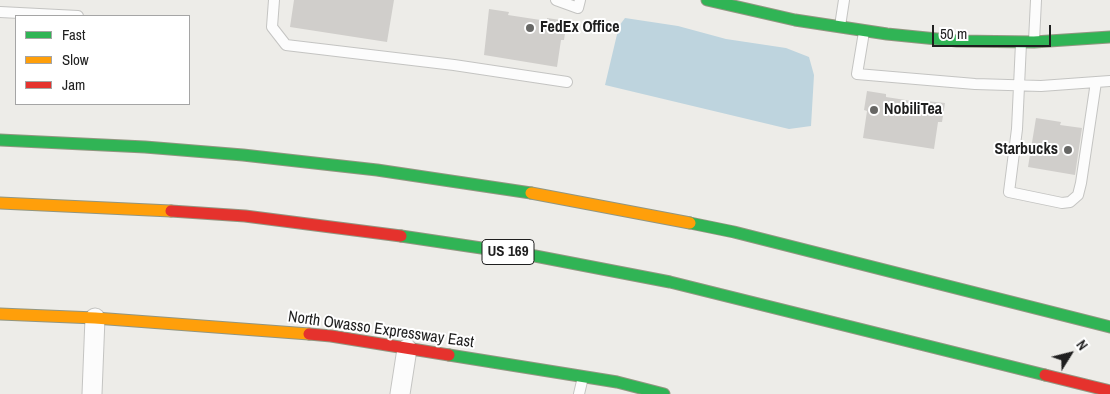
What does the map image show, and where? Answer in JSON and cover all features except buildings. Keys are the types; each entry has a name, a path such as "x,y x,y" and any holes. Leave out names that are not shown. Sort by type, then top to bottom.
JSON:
{"main road":[{"path":"707,0 796,20 865,31 957,41 1034,42 1110,37"},
{"path":"0,140 145,147 243,155 378,170 542,195 734,232 1110,327"},
{"name":"US 169","path":"0,203 108,207 245,216 389,234 535,256 670,282 1110,391"},
{"name":"North Owasso Expressway East","path":"0,314 94,318 331,336 584,376 664,394"}],"street":[{"path":"92,394 94,318"},
{"path":"400,394 407,349"}],"lane":[{"path":"274,0 272,27 286,45 454,65 567,82"},
{"path":"556,0 578,8 580,0"},
{"path":"840,27 844,0"},
{"path":"1034,42 1036,0"},
{"path":"0,12 58,15"},
{"path":"865,31 857,74 975,84 1041,86 1110,81"},
{"path":"1021,42 1020,85 1009,192 1062,203 1070,202 1078,195 1082,183 1096,82"},
{"path":"579,394 584,376"}],"water":[{"path":"625,18 678,26 726,39 786,48 809,57 814,75 811,126 789,129 605,85 619,26"}],"traffic: fast":[{"path":"707,0 795,20 887,34 957,41 1034,42 1110,37"},
{"path":"0,140 145,147 243,155 377,170 531,193"},
{"path":"690,223 734,232 1110,327"},
{"path":"401,236 535,256 670,282 1045,375"},
{"path":"449,355 617,382 664,394"}],"traffic: slow":[{"path":"531,193 690,223"},
{"path":"0,203 171,211"},
{"path":"0,314 95,318 309,334"}],"traffic: jam":[{"path":"171,211 245,216 401,236"},
{"path":"309,334 449,355"},
{"path":"1045,375 1110,391"}],"place":[{"name":"FedEx Office","path":"530,28"},
{"name":"NobiliTea","path":"874,110"},
{"name":"Starbucks","path":"1068,150"}]}
